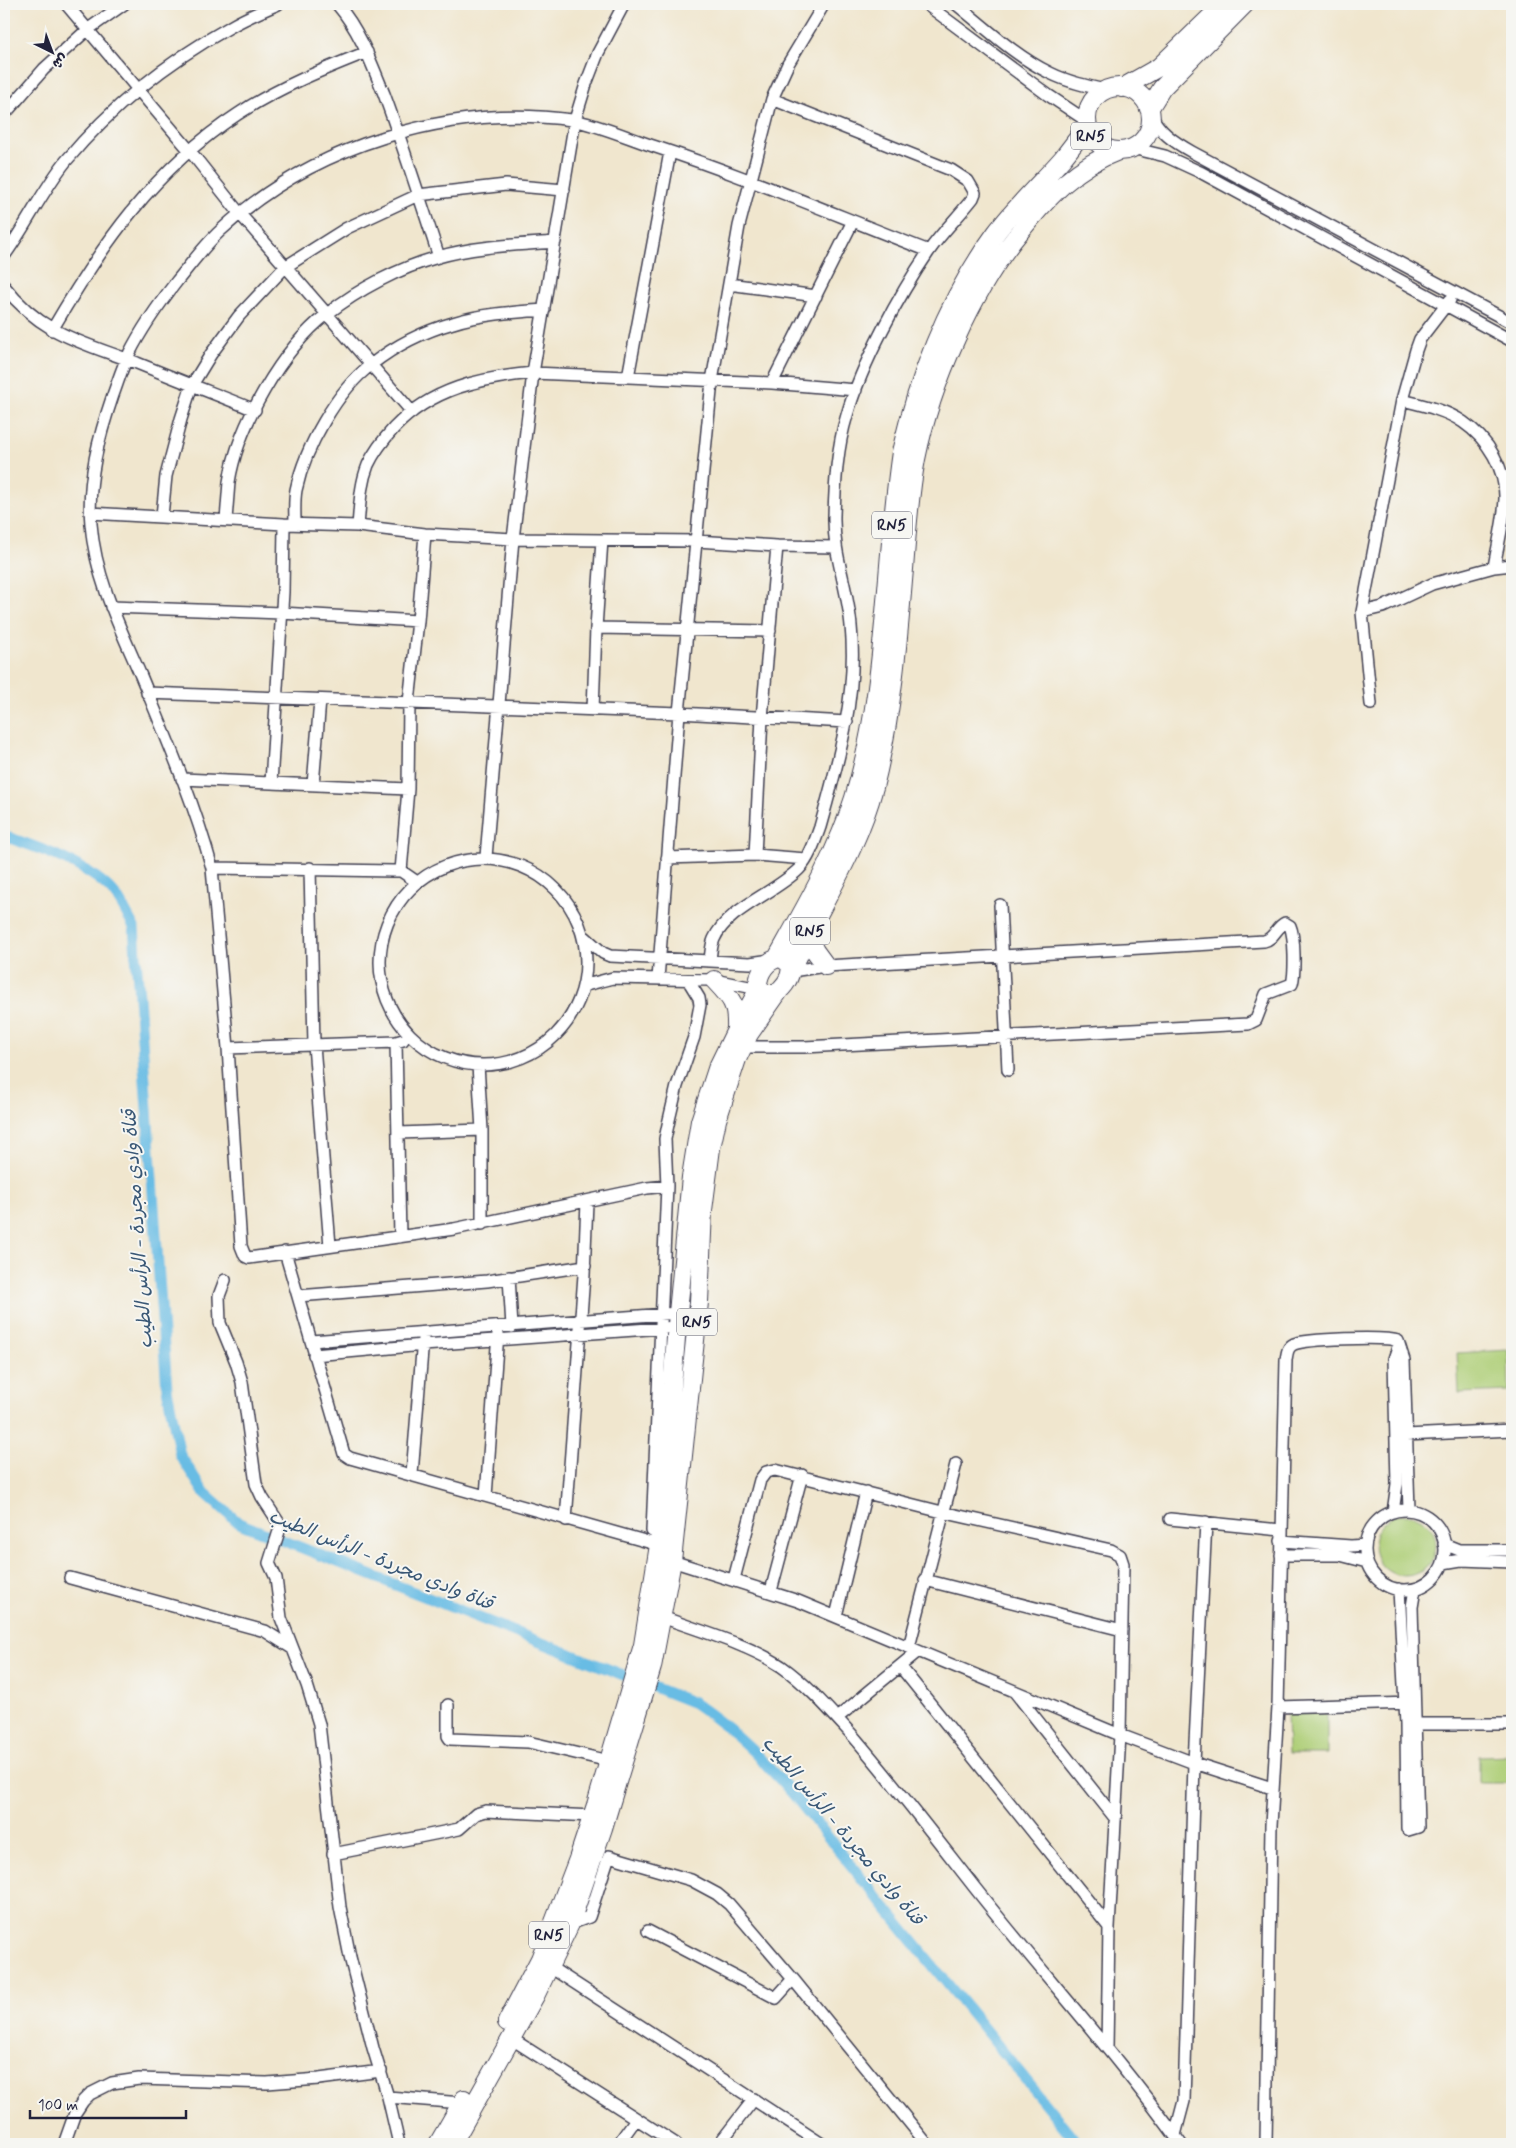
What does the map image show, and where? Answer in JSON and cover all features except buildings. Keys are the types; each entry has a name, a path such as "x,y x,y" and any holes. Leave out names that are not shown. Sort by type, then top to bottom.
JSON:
{"highway":[{"name":"RN5","path":"645,1665 651,1605 670,1320 700,1121 713,1078 736,1030 759,989 757,984 760,974 774,959 794,931 828,864 846,822 862,765 876,694 901,452 907,424 926,367 946,319 983,252 1009,217 1061,160 1087,123 1092,102 1159,67 1224,4"},
{"name":"RN5","path":"452,2144 512,2039 550,1967 570,1924 603,1828 631,1712 662,1617 672,1560 699,1302 706,1184 717,1120 730,1076 742,1047 787,981 852,849 873,788 892,692 916,458 926,418 946,361 978,295 1010,243 1036,211 1083,167 1098,158 1125,150 1141,142 1147,134 1150,124 1149,111 1162,88 1245,4"},
{"path":"1114,89 1136,92 1142,97 1149,111"},
{"name":"RN5","path":"1087,123 1091,136 1098,144 1107,149 1125,150"},
{"path":"808,936 815,951 826,966"},
{"name":"RN5","path":"774,959 781,958 788,961 791,971"},
{"path":"714,980 731,998 735,1007 736,1030"},
{"path":"759,989 768,995 779,991"},
{"name":"RN5","path":"438,2144 511,2016 540,1959 593,1816 608,1762 631,1712"}],"street":[{"path":"66,4 190,151 240,214 412,412"},
{"path":"4,114 44,69 87,30 124,4"},
{"path":"4,256 45,190 68,160 138,90 206,41 231,26 278,4"},
{"path":"337,4 350,19 367,52 398,132 439,256"},
{"path":"486,857 513,539 533,373 575,120 598,53 624,4"},
{"path":"658,979 679,713 712,381 739,226 772,99 788,64 824,4"},
{"path":"926,4 1087,123"},
{"path":"964,6 1024,58 1050,73 1082,85 1114,89"},
{"path":"52,330 98,254 117,228 165,173 238,114 263,99 330,67 367,52"},
{"path":"710,960 714,939 730,919 782,884 798,870 806,860 819,830 847,722 852,667 852,626 836,547 834,519 842,433 856,390 898,303 929,250 973,198 974,193 968,182 951,170 772,99"},
{"path":"1149,111 1156,126 1192,152 1512,323"},
{"path":"667,1186 647,1188 482,1224 400,1237 249,1258 242,1253 228,1048 212,868 201,828 148,693 111,607 97,562 90,513 91,483 96,450 126,359 158,305 219,232 240,214 275,190 343,152 398,132 475,118 529,117 575,120 750,181 929,250"},
{"path":"1125,150 1165,156 1202,173 1512,341"},
{"path":"628,377 670,152"},
{"path":"162,516 166,476 192,385 211,354 239,316 286,267 347,228 418,195 506,185 564,190"},
{"path":"772,383 853,221"},
{"path":"226,520 230,481 237,453 265,388 297,345 326,315 356,294 398,272 439,256 487,248 555,242"},
{"path":"730,284 816,296"},
{"path":"4,286 31,316 52,330 255,410"},
{"path":"1371,704 1362,612 1402,400 1420,339 1456,292"},
{"path":"271,783 281,613 290,524 296,492 312,444 322,423 371,364 427,333 455,322 544,310"},
{"path":"358,526 361,495 369,464 388,434 412,412 436,395 472,382 495,376 533,373 772,383 856,390"},
{"path":"1402,400 1432,408 1462,421 1478,434 1491,451 1504,483 1505,497 1502,527 1494,567"},
{"path":"90,513 358,526 425,534 513,539 696,541 777,546 836,547"},
{"path":"401,872 408,789 409,702 425,534"},
{"path":"593,710 602,540"},
{"path":"755,855 762,718 777,546"},
{"path":"1362,612 1383,607 1432,584 1494,567 1512,565"},
{"path":"111,607 281,613 418,621"},
{"path":"596,628 770,631"},
{"path":"148,693 679,713 847,722"},
{"path":"313,785 320,700"},
{"path":"182,779 408,789"},
{"path":"667,858 755,855 806,860"},
{"path":"486,857 516,865 543,879 562,894 574,912 585,937 589,971 581,998 561,1028 541,1047 517,1059 492,1065 461,1064 438,1055 410,1037 390,1009 382,987 379,962 386,924 394,909 417,882 429,873 460,860 486,857"},
{"path":"212,868 310,868 401,872 417,882"},
{"path":"310,868 314,1045 330,1246"},
{"path":"1000,906 1008,1070"},
{"path":"742,1047 804,1047 1253,1023 1256,1020 1266,994 1292,984 1294,976 1293,935 1290,926 1285,923 1279,927 1272,937 1264,941 826,966 791,971"},
{"path":"585,937 606,955 750,963 774,959"},
{"path":"586,985 608,979 714,980 759,989"},
{"path":"670,1320 665,1163 667,1130 677,1086 694,1037 698,1017 699,998 688,980"},
{"path":"228,1048 396,1042 410,1037"},
{"path":"396,1042 400,1237"},
{"path":"478,1065 482,1130 482,1224"},
{"path":"399,1133 482,1130"},
{"path":"566,1520 585,1266 587,1202"},
{"path":"285,1252 344,1454 350,1458 655,1544"},
{"path":"298,1296 434,1286 585,1266"},
{"path":"509,1277 512,1327"},
{"path":"224,1280 219,1296 220,1323 242,1382 257,1489 274,1513 280,1528 269,1563 276,1578 281,1618 319,1724 333,1854 350,1957 399,2144"},
{"path":"310,1341 581,1322 670,1320"},
{"path":"314,1355 423,1345 580,1335 670,1320"},
{"path":"486,1496 498,1328"},
{"path":"412,1474 423,1345 422,1332"},
{"path":"1266,2144 1272,1788 1278,1707 1286,1360 1289,1347 1303,1342 1364,1338 1389,1338 1398,1341 1404,1360 1409,1510"},
{"path":"1393,1512 1397,1484 1394,1358 1399,1344"},
{"path":"1406,1434 1512,1430"},
{"path":"837,1718 900,1666 913,1649 925,1580 956,1464"},
{"path":"734,1579 763,1474 775,1470 802,1475 942,1512 1116,1552 1122,1558 1120,1735 1109,1927 1107,2048"},
{"path":"771,1591 802,1475"},
{"path":"836,1616 866,1492"},
{"path":"1409,1510 1422,1514 1433,1521 1440,1531 1444,1544 1443,1563 1432,1579 1415,1589 1399,1589 1388,1586 1372,1572 1367,1562 1365,1544 1374,1524 1383,1517 1393,1512 1409,1510"},
{"path":"1170,1518 1206,1522 1351,1546 1365,1544"},
{"path":"1178,2140 1184,2101 1194,1763 1206,1522"},
{"path":"1444,1544 1459,1550 1512,1550"},
{"path":"1281,1555 1340,1555 1367,1562"},
{"path":"672,1560 771,1591 836,1616 1120,1735 1194,1763 1272,1788"},
{"path":"1443,1563 1461,1560 1512,1562"},
{"path":"70,1578 265,1631 281,1639 293,1650"},
{"path":"925,1580 1122,1630"},
{"path":"1399,1589 1410,1703 1418,1827 1408,1830 1411,1724"},
{"path":"1410,1703 1412,1607 1415,1589"},
{"path":"662,1617 767,1658 792,1675 837,1718 891,1781 1012,1933 1107,2048 1178,2140"},
{"path":"900,1666 1109,1927"},
{"path":"1013,1690 1115,1818"},
{"path":"1278,1707 1410,1703"},
{"path":"448,1705 448,1736 450,1739 528,1742 608,1762"},
{"path":"1411,1724 1512,1724"},
{"path":"333,1854 459,1829 476,1814 486,1811 593,1816"},
{"path":"570,1924 588,1917 609,1856 691,1880 717,1894 748,1924 927,2144"},
{"path":"648,1931 776,1998 793,1979"},
{"path":"550,1967 822,2144"},
{"path":"512,2039 676,2144"},
{"path":"64,2144 75,2113 83,2101 90,2094 112,2083 139,2080 222,2083 293,2082 381,2071"},
{"path":"388,2097 462,2103"},
{"path":"719,2144 754,2099"},
{"path":"618,2144 636,2119"}],"green space":[{"path":"1508,1350 1509,1391 1459,1393 1457,1353"},
{"path":"1399,1514 1411,1514 1427,1523 1434,1533 1436,1545 1434,1557 1427,1567 1411,1576 1399,1576 1388,1571 1379,1562 1374,1551 1374,1539 1379,1528 1388,1519"},
{"path":"1327,1710 1327,1754 1288,1754 1287,1711"},
{"path":"1512,1755 1512,1783 1479,1783 1479,1756"}],"waterway":[{"name":"قناة وادي مجردة - الرأس الطيب","path":"4,836 64,859 94,876 116,896 134,927 167,1389 180,1455 203,1491 239,1523 694,1703 722,1723 793,1794 1078,2144"}]}
